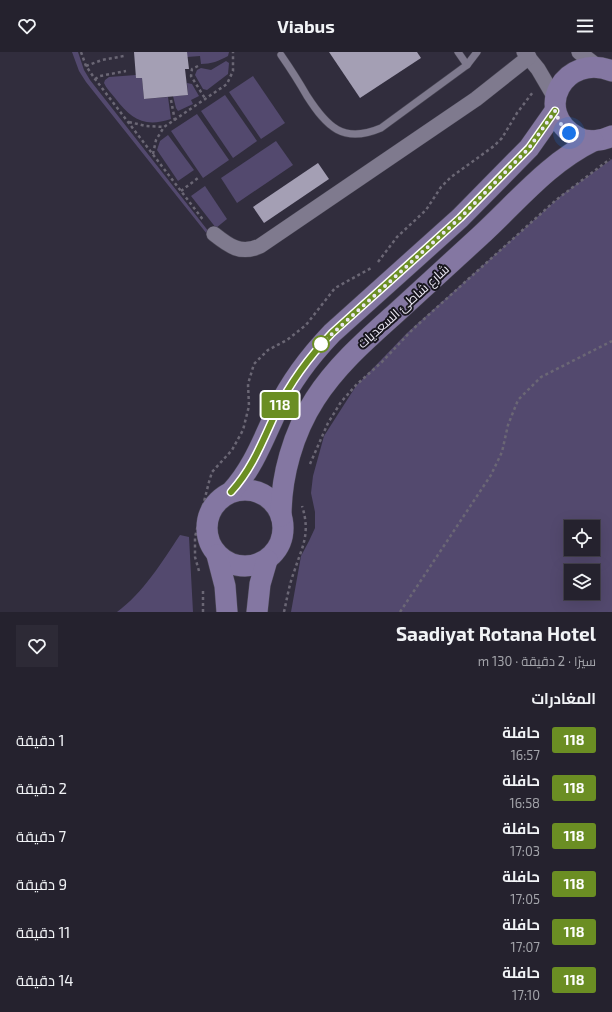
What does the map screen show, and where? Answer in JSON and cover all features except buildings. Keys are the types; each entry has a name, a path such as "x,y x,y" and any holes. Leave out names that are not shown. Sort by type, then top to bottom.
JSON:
{"street":[{"path":"579,52 604,68"},
{"path":"214,234 227,245 240,250 254,249 260,246 476,99 526,55 555,105 560,123 569,133 580,139 602,138"},
{"path":"227,612 225,586 216,555 206,532 207,520 212,508 220,499 231,492 254,462 288,389 316,350 332,333 465,212 529,148 555,105 558,87 565,77 574,70 585,66 604,68"},
{"name":"شارع شاطئ السعديات","path":"281,516 283,480 295,441 315,400 342,364 502,216 550,168 563,157 602,138"},
{"path":"216,555 230,564 246,567 257,565 267,560 276,552 281,541 283,528 281,516 276,505 267,496 243,490 231,492"},
{"path":"257,612 260,584 267,560"}],"lane":[{"path":"458,52 467,65"},
{"path":"281,55 319,114 328,125 340,132 354,135 368,133 381,128 467,65 477,52"}],"path":[{"path":"81,52 86,66 95,79 214,234"},
{"path":"153,154 156,140 164,127 206,100 222,88 231,77 233,52"},
{"path":"86,66 102,60 124,56"},
{"path":"198,66 192,69 191,76 206,100"},
{"path":"95,79 100,76 126,71"},
{"path":"171,100 174,120"},
{"path":"128,122 146,126 164,127"},
{"path":"307,471 328,423 356,385 382,362 413,329 556,200 612,158"},
{"path":"181,191 198,178"},
{"path":"400,612 491,475 502,452 508,425 518,400 541,377 612,341"},
{"path":"284,612 292,578 306,537 307,526 301,500"}],"shaded area":[{"path":"72,52 78,52 84,70 90,80 209,232 207,234 86,82 79,71"},
{"path":"187,52 229,52 228,56 212,63 201,64 200,56 187,57"},
{"path":"226,61 229,63 228,74 207,90 203,89 195,75 197,70 201,68 211,70"},
{"path":"136,75 136,78 142,78 144,99 168,97 171,119 161,122 146,122 139,120 121,105 107,89 104,83 109,77"},
{"path":"253,76 285,123 261,139 229,92"},
{"path":"187,83 192,84 199,96 191,100 193,104 178,111 173,96 188,95"},
{"path":"225,95 257,141 233,158 201,111"},
{"path":"197,114 229,160 203,178 171,131"},
{"path":"168,135 194,170 178,181 157,150 160,141"},
{"path":"276,141 293,165 237,203 221,178"},
{"path":"612,159 612,612 291,612 301,556 315,528 315,512 311,493 313,476 324,436 356,386 407,333 563,194"},
{"path":"205,186 227,219 216,228 191,196"},
{"path":"180,535 189,537 193,612 117,612 144,586"}],"bus line":[{"name":"118","path":"231,492 254,462 288,389 316,350 332,333 460,218 529,148 548,124 555,111"}],"route":[{"path":"321,344 350,316 460,218 529,148 548,124 555,111 560,123 569,133"}]}
